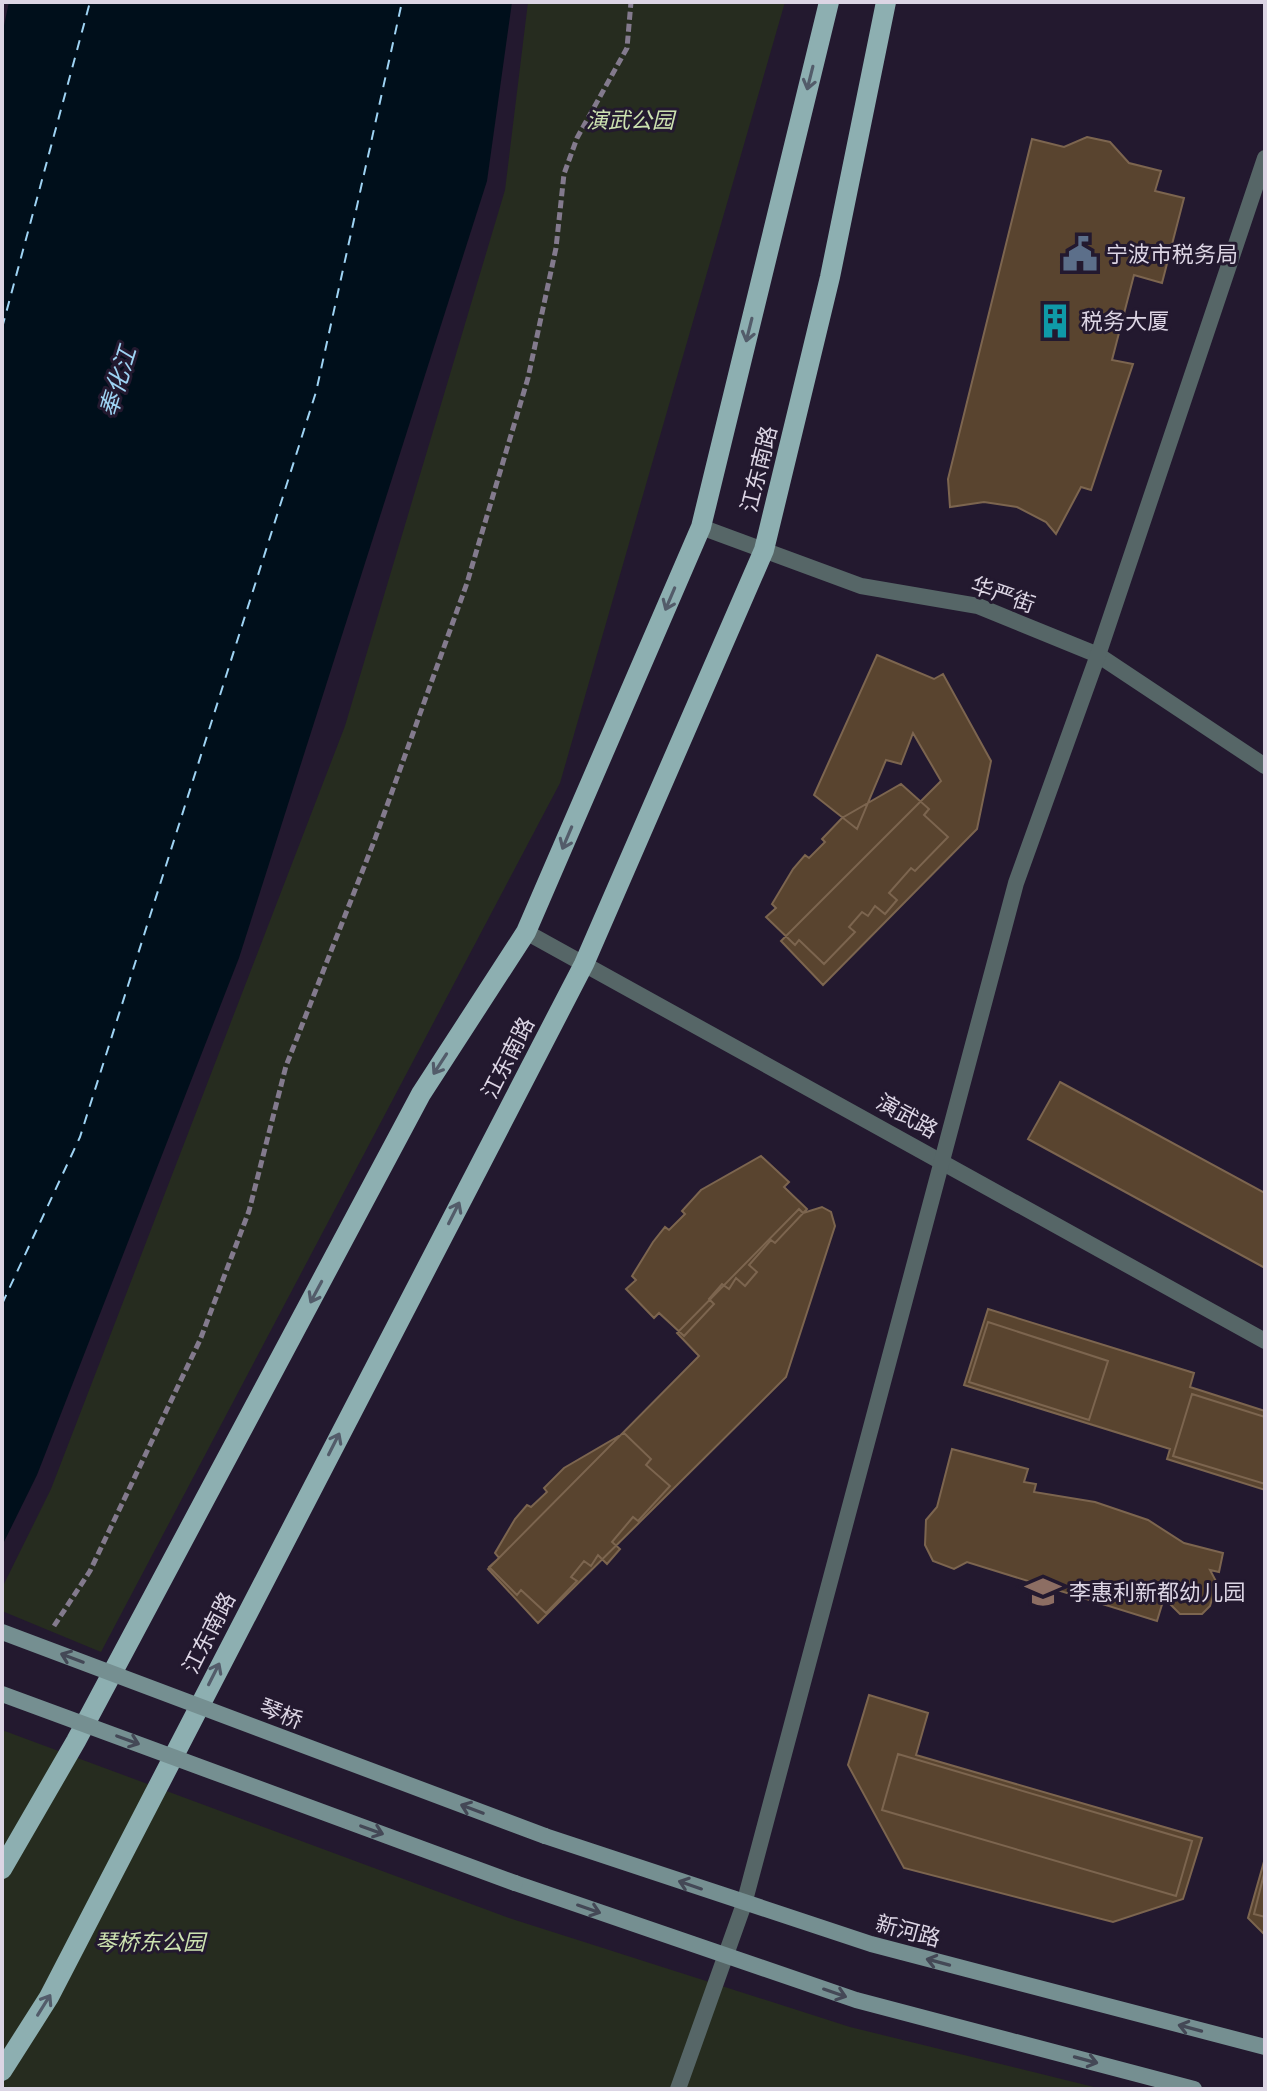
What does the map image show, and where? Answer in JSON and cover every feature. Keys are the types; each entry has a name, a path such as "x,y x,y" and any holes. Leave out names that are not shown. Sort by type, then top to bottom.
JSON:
{"main road":[{"name":"江东南路","path":"2,1869 76,1741 421,1094 526,932 701,527 829,2"},
{"name":"江东南路","path":"2,2071 49,1997 584,964 764,550 830,277 886,2"},
{"name":"琴桥","path":"2,1632 545,1836"},
{"path":"2,1694 515,1883 856,2000 1194,2089"},
{"name":"新河路","path":"545,1836 871,1944 1265,2047"}],"street":[{"path":"678,2089 744,1904 1016,883 1098,655 1265,158"},
{"name":"华严街","path":"701,527 861,586 978,606 1098,655 1265,766"},
{"name":"演武路","path":"526,932 1265,1341"}],"path":[{"path":"46,1637 90,1571 200,1340 249,1211 286,1066 375,839 467,583 528,378 556,248 564,174 577,138 627,48 631,2"}],"green space":[{"name":"演武公园","path":"528,2 785,2 560,783 101,1652 2,1611 2,1588 51,1489 345,726 505,190"},
{"name":"琴桥东公园","path":"2,1730 509,1918 850,2027 1102,2089 2,2089"}],"water":[{"name":"奉化江","path":"9,2 512,2 487,181 239,958 37,1475 2,1546 2,35"}],"building":[{"name":"税务大厦","path":"1087,137 1110,142 1129,163 1161,171 1155,191 1184,198 1162,283 1134,275 1112,360 1133,364 1091,490 1081,487 1056,534 1046,522 1017,507 984,502 950,507 948,479 1032,139 1064,147"},
{"path":"877,655 934,679 943,674 991,761 977,829 823,985 781,941 941,781 913,733 901,764 886,760 857,829 814,795"},
{"path":"901,784 929,809 924,815 948,837 915,871 911,868 889,893 897,900 885,914 875,906 868,916 862,912 849,927 855,932 824,964 799,940 795,945 766,917 776,908 772,904 793,869 805,855 809,858 825,842 822,839 842,818"},
{"path":"1060,1082 1265,1193 1265,1268 1028,1139"},
{"path":"761,1156 789,1182 784,1187 807,1209 775,1243 771,1240 749,1265 757,1272 745,1286 736,1278 729,1289 722,1284 709,1299 714,1304 684,1336 659,1313 654,1318 626,1289 636,1280 632,1276 653,1242 665,1227 669,1230 685,1214 682,1211 701,1190"},
{"path":"822,1207 831,1212 835,1226 786,1377 538,1623 488,1569 699,1356 677,1333 799,1209 803,1213"},
{"path":"988,1309 1194,1373 1190,1387 1265,1411 1265,1490 1167,1459 1170,1449 964,1385"},
{"path":"988,1322 1108,1361 1089,1420 969,1382"},
{"path":"1192,1394 1265,1417 1265,1484 1173,1456"},
{"path":"624,1433 651,1459 646,1465 670,1486 638,1521 633,1517 612,1542 620,1549 607,1564 598,1555 591,1566 584,1561 571,1577 577,1581 546,1613 521,1590 517,1595 489,1567 499,1558 495,1553 515,1519 527,1505 531,1507 547,1492 544,1488 564,1468"},
{"path":"952,1449 1028,1469 1024,1482 1036,1484 1034,1492 1095,1502 1148,1520 1184,1543 1223,1553 1219,1572 1210,1570 1217,1583 1210,1606 1202,1614 1180,1614 1164,1598 1157,1621 967,1562 954,1569 933,1561 925,1545 926,1520 937,1507"},
{"path":"869,1695 928,1713 916,1755 1202,1838 1183,1899 1113,1922 904,1868 848,1765"},
{"path":"898,1754 1192,1841 1176,1896 882,1810"},
{"path":"1265,1858 1265,1935 1248,1918"},
{"path":"1265,1870 1265,1917 1254,1914"}],"ferry route":[{"path":"2,328 90,2"},
{"path":"2,1304 80,1137 316,392 402,2"}],"place":[{"name":"宁波市税务局","path":"1080,254"},
{"name":"税务大厦","path":"1055,321"},
{"name":"李惠利新都幼儿园","path":"1043,1592"}]}
